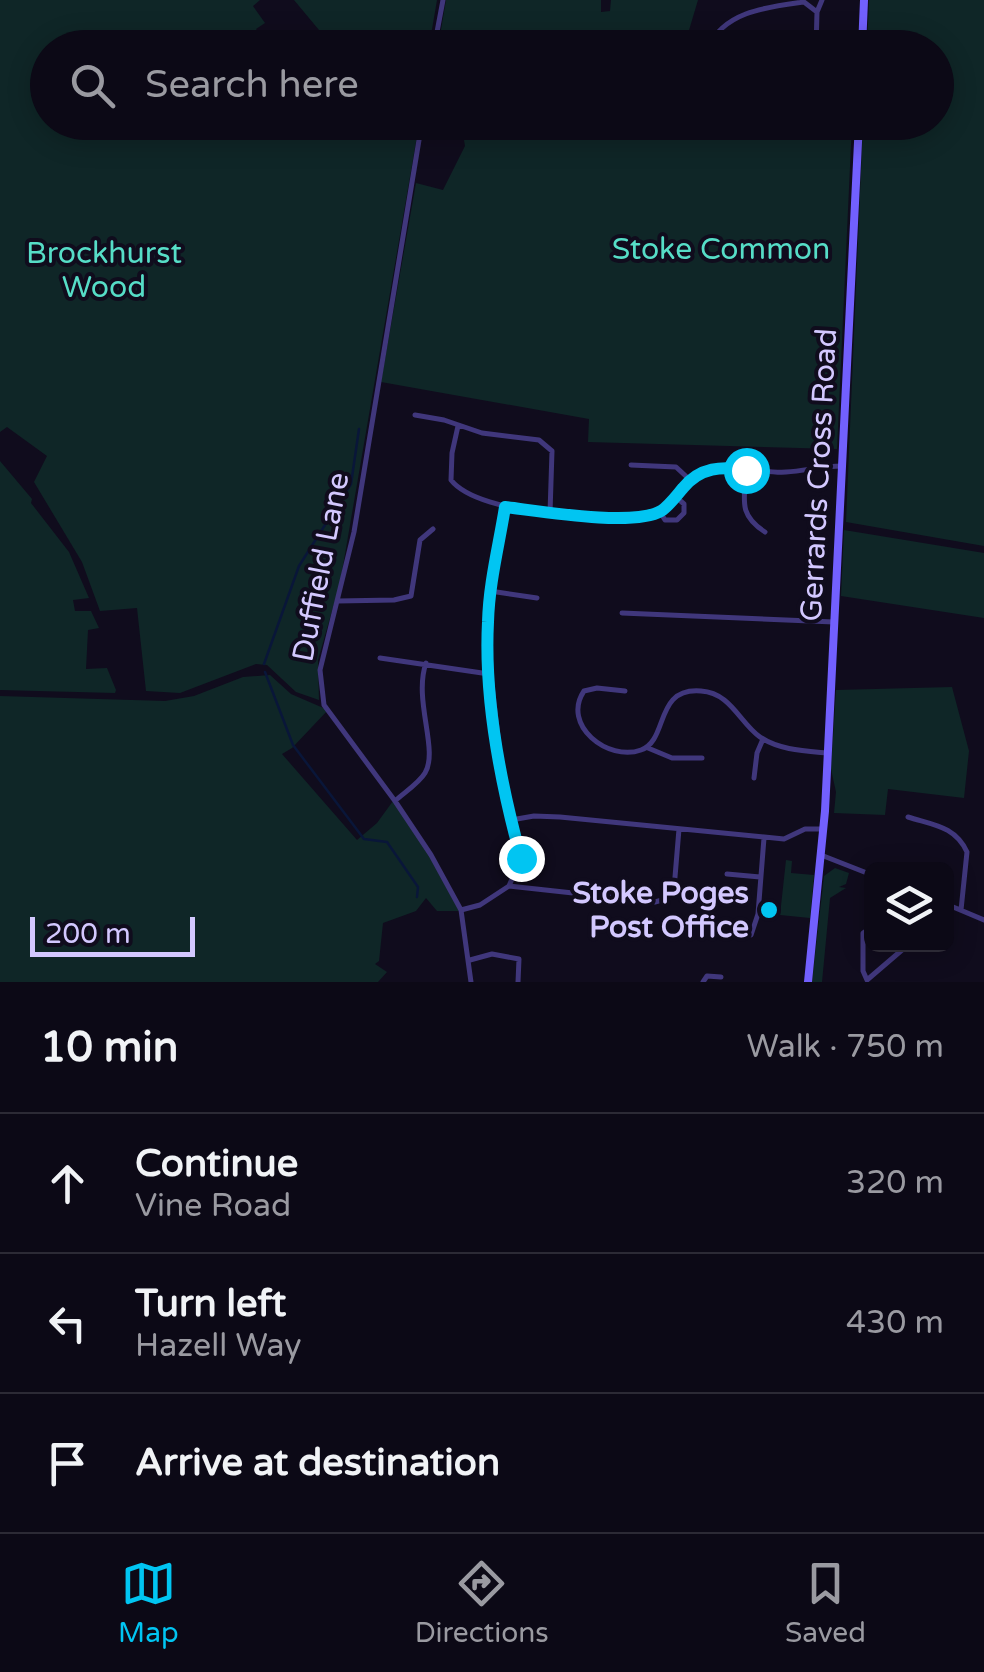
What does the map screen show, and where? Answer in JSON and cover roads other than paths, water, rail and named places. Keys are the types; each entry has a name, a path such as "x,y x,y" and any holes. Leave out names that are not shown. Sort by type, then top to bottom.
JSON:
{"main road":[{"path":"863,30 864,0"},
{"name":"Gerrards Cross Road","path":"808,982 823,829 858,140"}],"street":[{"path":"437,30 443,0"},
{"path":"816,30 816,12 822,0"},
{"path":"718,30 774,3 807,2 816,12"},
{"name":"Duffield Lane","path":"419,140 354,532 320,670 324,704 395,800 461,910 471,982"},
{"path":"415,415 539,440 552,451 550,513"},
{"path":"458,426 450,480 457,489 505,507 550,513 612,518 660,512 705,470 726,467 786,472 842,466"},
{"path":"631,465 676,468 690,480"},
{"path":"746,470 748,522 765,532"},
{"path":"660,512 665,520 677,520 684,513 684,504 676,496"},
{"path":"461,910 480,905 509,886 521,858 511,820 489,674 490,591 505,507"},
{"path":"338,601 412,596 420,540 433,529"},
{"path":"490,591 537,598"},
{"path":"622,612 834,622"},
{"path":"380,658 489,674"},
{"path":"395,800 426,772 430,758 421,708 420,680 426,664"},
{"path":"625,691 584,691 577,700 576,714 582,730 617,751 648,748 672,758 702,758"},
{"path":"648,748 672,701 686,692 703,691 731,704 763,739 792,750 827,752"},
{"path":"754,778 763,739"},
{"path":"511,820 534,816 784,839 806,829 823,829"},
{"path":"908,817 945,826 965,846 968,852 961,910"},
{"path":"509,886 655,902 669,898 674,888 680,829"},
{"path":"719,935 751,935 758,914 764,838"},
{"path":"821,854 864,872"},
{"path":"727,874 760,878"},
{"path":"954,907 984,920"},
{"path":"864,933 862,971 867,980 899,952"},
{"path":"518,982 519,950"},
{"path":"470,960 492,954 518,960"},
{"path":"703,982 708,976 721,977"}],"waterway":[{"path":"264,664 299,566 351,484 359,429"},
{"path":"265,672 293,745 364,839 387,842 418,887 417,897"}],"place":[{"name":"Stoke Poges Post Office","path":"769,910"}],"park label":[{"name":"Stoke Common","path":"721,249"},
{"name":"Brockhurst Wood","path":"104,270"}]}
